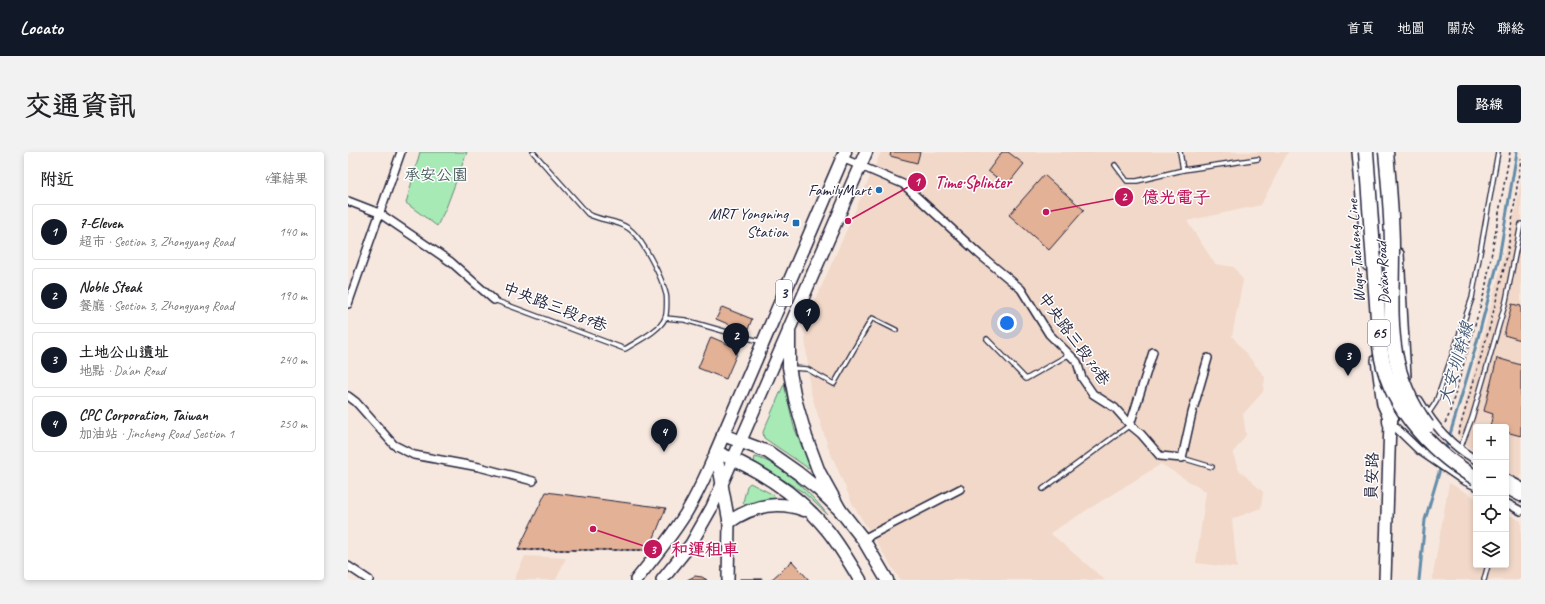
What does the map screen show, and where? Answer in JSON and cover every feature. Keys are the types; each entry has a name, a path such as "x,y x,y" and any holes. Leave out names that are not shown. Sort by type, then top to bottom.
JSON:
{"highway":[{"name":"Wugu-Tucheng Line","path":"1366,152 1380,346 1386,376 1403,409 1422,434 1444,457 1455,466 1473,476"},
{"path":"1376,152 1387,295 1390,357 1390,422"},
{"name":"Wugu-Tucheng Line","path":"1386,152 1392,234 1391,327 1398,368 1412,405 1429,429 1448,451 1473,468"},
{"path":"1509,488 1521,494"},
{"path":"1509,496 1521,502"}],"main road":[{"name":"3","path":"840,510 819,472 806,437 795,399 789,367 789,329 866,152"},
{"name":"3","path":"716,452 843,155"},
{"name":"3","path":"723,435 761,448 783,462 818,489 840,510 863,539 887,580"},
{"path":"716,452 755,469 772,480 809,512 828,531 846,556 860,580"},
{"path":"729,522 742,513 759,507 793,506 809,512"}],"street":[{"path":"348,304 401,152"},
{"name":"Da'an Road","path":"1358,152 1362,216 1383,404 1390,422 1418,450 1463,480 1473,485"},
{"name":"Da'an Road","path":"1392,152 1405,375 1428,414 1441,432 1457,448 1473,458"},
{"name":"中央路三段76巷","path":"843,155 860,165 903,184 979,254 1021,289 1049,334 1077,362 1082,378 1093,394 1115,408 1160,456 1182,458"},
{"name":"中央路三段89巷","path":"348,201 379,213 451,262 494,300"},
{"path":"662,580 691,544 699,531 741,442 789,329"},
{"path":"1130,425 1153,352"},
{"path":"1182,458 1192,413 1208,358"},
{"name":"員安路","path":"1385,580 1390,422 1404,390 1405,375"},
{"path":"348,396 356,402 394,445 414,455 479,467 532,482"},
{"path":"716,452 723,482 729,522 728,580"},
{"path":"636,580 660,550 686,513 716,452"},
{"path":"1509,480 1521,486"},
{"path":"863,539 960,489"},
{"path":"1509,505 1521,511"},
{"path":"348,566 363,579"}],"lane":[{"path":"533,152 588,214 596,218 621,224 630,229 640,241 660,277 666,295 666,318 685,320 763,342"},
{"path":"1180,152 1183,170"},
{"path":"1428,414 1436,402 1472,298 1498,152"},
{"path":"1115,165 1126,181 1138,181 1183,170 1258,159"},
{"path":"1457,448 1472,418 1506,301 1521,224"},
{"name":"中央路三段89巷","path":"494,300 625,349 656,329 666,318"},
{"path":"789,367 806,369 834,384 872,318 896,330"},
{"path":"987,340 1026,379 1070,354"},
{"path":"1043,489 1130,425"},
{"path":"1182,458 1212,467"},
{"path":"1484,580 1487,568"}],"path":[{"path":"1441,432 1449,415 1485,290 1510,152"},
{"path":"1457,448 1507,256 1521,159"},
{"path":"518,550 660,550"}],"shaded area":[{"path":"881,152 1288,152 1261,205 1187,221 1215,264 1234,267 1243,280 1232,336 1265,377 1263,392 1243,414 1246,435 1233,453 1238,469 1263,492 1261,508 1232,519 1237,568 1196,563 1206,492 1161,464 1050,533 1105,580 900,580 853,505 828,447 810,390 804,326"},
{"path":"1521,181 1521,481 1509,474 1509,424 1473,424 1473,451 1457,435 1516,209"},
{"path":"1449,483 1473,496 1473,568 1509,568 1509,515 1521,521 1521,580 1432,580"},
{"path":"525,556 566,558 556,580 514,580"}],"green space":[{"name":"承安公園","path":"420,152 467,152 446,208 437,226 406,203"},
{"path":"784,384 794,427 810,466 808,468 764,438 763,432"},
{"path":"755,457 775,465 785,472 813,498 827,514 803,492 754,462"},
{"path":"750,483 772,494 780,501 746,506 743,502 747,486"}],"building":[{"path":"891,152 920,152 917,163 890,156"},
{"path":"1002,152 1008,152 1024,164 1007,185 988,171"},
{"path":"1044,175 1084,210 1049,250 1009,215"},
{"path":"1512,304 1521,306 1521,340 1504,335"},
{"path":"722,307 752,319 747,332 716,319"},
{"path":"711,337 739,349 726,379 698,368"},
{"path":"1497,358 1521,365 1521,436 1509,433 1509,424 1491,424 1493,414 1484,411"},
{"path":"546,492 666,508 649,550 518,550"},
{"path":"792,561 809,580 771,580"},
{"path":"695,576 702,577 707,580 687,580"},
{"path":"762,579 762,580 740,580"}],"waterway":[{"name":"大安圳幹線","path":"1445,451 1471,364 1499,258 1517,152"},
{"name":"大安圳幹線","path":"1419,580 1425,520 1441,466"}],"place":[{"name":"FamilyMart","path":"879,190"},
{"name":"億光電子","path":"1046,212"},
{"name":"Time·Splinter","path":"848,221"},
{"name":"MRT Yongning Station","path":"796,223"},
{"name":"7-Eleven","path":"807,332"},
{"name":"Noble Steak","path":"736,356"},
{"name":"土地公山遺址","path":"1348,376"},
{"name":"CPC Corporation, Taiwan","path":"664,452"},
{"name":"和運租車","path":"593,529"}]}
